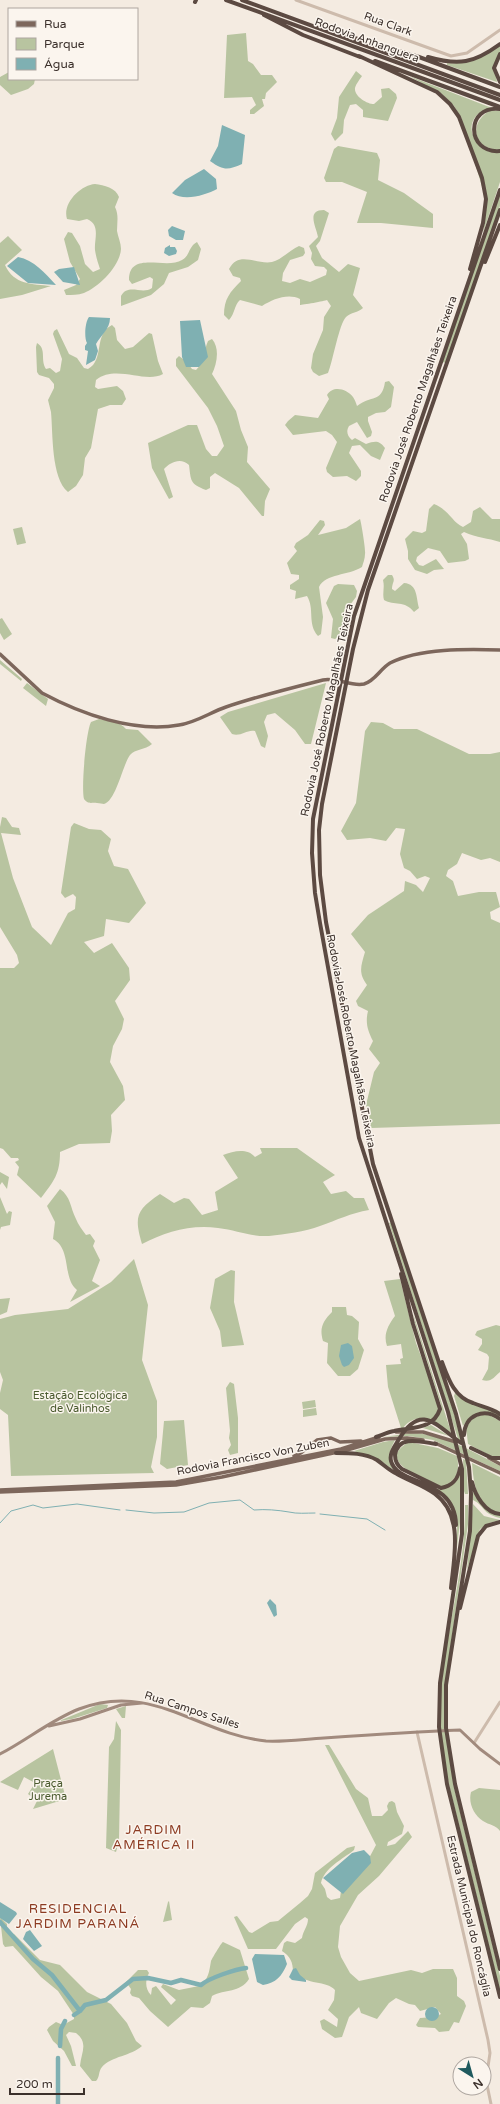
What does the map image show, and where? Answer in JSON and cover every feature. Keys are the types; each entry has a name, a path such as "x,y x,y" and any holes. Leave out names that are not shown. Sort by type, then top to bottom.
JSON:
{"highway":[{"name":"Rodovia Anhanguera","path":"226,0 500,100"},
{"name":"Rodovia Anhanguera","path":"242,0 500,95"},
{"path":"258,11 303,35 500,108"},
{"path":"316,28 454,63 476,59 500,44"},
{"path":"383,46 500,87"},
{"path":"500,54 494,68 500,82"},
{"path":"360,56 437,92 450,104 463,124 482,178 486,199 483,223 464,293"},
{"path":"500,108 488,110 480,114 475,122 474,130 476,140 482,146 489,150 500,151"},
{"name":"Rodovia José Roberto Magalhães Teixeira","path":"500,190 366,576 349,637 313,819 312,853 315,893 321,932 359,1138 456,1436 461,1463 463,1489 462,1534 446,1638 438,1706 444,1766 500,1997"},
{"name":"Rodovia José Roberto Magalhães Teixeira","path":"500,210 368,590 356,635 322,804 319,830 320,868 326,922 373,1164 429,1330 469,1468 471,1509 468,1540 453,1638 445,1704 449,1754 500,1969"},
{"path":"470,296 500,225"},
{"path":"376,1438 390,1432 427,1424 435,1418 440,1409 413,1324 394,1244"},
{"path":"429,1330 449,1379 456,1391 469,1402 487,1407 500,1414"},
{"path":"446,1638 455,1547 455,1518 451,1504 441,1493 395,1469 391,1458 394,1447 407,1426 416,1420 426,1419 462,1442 465,1425 473,1416 488,1413 500,1419"},
{"path":"436,1444 410,1440 404,1442 396,1453 398,1464 406,1472 441,1488 451,1485 456,1481 461,1463"},
{"path":"471,1448 492,1458 500,1458"},
{"path":"336,1453 354,1453 371,1458 396,1474 436,1495 447,1505 452,1517 455,1547"},
{"path":"469,1468 473,1486 481,1501 491,1512 500,1514"},
{"path":"453,1638 478,1536 486,1526 500,1522"}],"main road":[{"path":"0,654 42,694 50,698 92,714 120,722 150,727 183,724 227,707 326,680 354,684 366,683 388,665 408,657 451,649 500,650"},
{"name":"Rodovia Francisco Von Zuben","path":"0,1491 176,1482 341,1449 393,1433 416,1431 438,1435 462,1442 500,1464"},
{"path":"277,1462 301,1453 318,1440 331,1438 340,1442 368,1440"},
{"name":"Rodovia Francisco Von Zuben","path":"0,1491 176,1485 336,1453 390,1438 412,1438 436,1444 500,1473"},
{"path":"113,1708 112,1704 117,1701"},
{"path":"123,1701 126,1704"},
{"name":"Rua Campos Salles","path":"45,1726 69,1714 99,1704 123,1701 146,1703 226,1732 267,1741 454,1730 463,1732 474,1743"},
{"path":"0,1754 45,1726 80,1719 126,1704 146,1703"},
{"path":"99,1704 108,1705 108,1710"},
{"name":"Rua Campos Salles","path":"52,1725 69,1714"},
{"path":"474,1743 500,1764"}],"street":[{"name":"Rua Clark","path":"296,0 451,56 467,53 500,30"},
{"path":"474,1743 500,1702"},
{"name":"Estrada Municipal do Roncáglia","path":"417,1732 488,2040 490,2053 486,2080 491,2104"}],"green space":[{"path":"246,33 248,61 253,64 261,75 272,75 277,82 266,93 265,99 262,99 264,106 254,114 250,114 250,110 256,105 252,97 224,98 227,35"},
{"path":"500,45 500,52 494,66 497,82 447,65 447,63 462,63 475,59"},
{"path":"356,71 362,76 357,83 355,91 359,97 368,103 374,104 382,97 381,89 389,88 396,94 397,98 388,121 363,117 363,110 356,104 350,105 344,120 343,133 335,141 331,134 337,118 339,97"},
{"path":"8,73 8,80 35,80 34,84 28,89 11,95 0,85 0,77"},
{"path":"409,76 492,108 478,114 473,120 472,127 472,134 480,146 493,153 500,153 500,182 483,233 487,203 461,117 454,106 442,94"},
{"path":"489,111 500,111 500,150 491,149 485,146 477,136 476,129 478,123"},
{"path":"338,146 377,153 380,160 378,180 404,193 433,214 433,228 381,223 357,223 367,192 342,182 326,182 324,178 334,149"},
{"path":"95,184 112,189 119,197 115,207 117,216 117,231 121,247 120,256 113,269 96,286 84,293 77,295 66,295 64,290 76,285 80,279 70,262 64,239 68,232 72,233 80,246 85,264 93,272 100,269 96,258 96,233 94,225 87,219 79,221 67,219 66,213 70,201 79,191"},
{"path":"500,195 500,206 446,363 442,362"},
{"path":"324,210 329,213 320,241 316,246 322,258 339,272 348,264 360,268 353,295 363,308 348,315 343,321 328,373 319,376 313,372 311,368 313,354 323,330 324,317 331,306 327,300 300,305 300,299 295,297 286,297 276,299 262,306 240,300 229,320 224,315 224,309 228,296 241,281 240,278 233,276 229,269 233,263 238,260 243,259 272,262 299,246 304,248 305,253 303,256 290,260 283,273 282,281 290,283 300,279 310,282 326,275 327,270 324,267 315,266 311,259 312,253 309,246 318,237 314,224 315,213"},
{"path":"8,236 22,250 5,265 9,272 18,280 30,284 51,286 22,295 0,299 0,243"},
{"path":"197,242 201,249 198,260 188,267 169,273 164,284 151,295 121,306 121,296 127,290 148,290 152,288 153,279 150,277 132,284 129,280 131,271 135,266 142,263 167,263 182,260 185,258 192,246"},
{"path":"112,325 115,328 117,340 125,349 133,347 149,333 152,334 158,361 163,374 148,377 112,374 96,380 95,387 98,389 117,386 123,391 126,399 122,405 110,405 98,409 91,448 85,458 83,475 76,486 68,492 58,477 54,455 51,412 48,400 54,388 54,384 49,378 39,375 37,372 37,343 42,348 43,362 46,369 50,368 56,373 60,371 62,359 53,334 57,329 69,354 77,358 84,368 88,369 96,360 103,334 106,329"},
{"path":"212,339 215,343 217,356 212,374 236,411 241,430 248,447 247,462 270,489 265,501 264,516 262,516 239,488 215,473 210,477 210,488 206,490 194,484 191,478 189,465 183,461 176,461 169,464 164,469 173,497 169,499 152,468 148,443 188,425 197,425 206,449 212,456 217,456 224,446 217,426 208,408 176,366 176,359 179,356 187,362 192,369 196,370 203,360 208,341"},
{"path":"389,381 394,387 391,407 385,412 376,413 368,417 372,432 371,436 367,438 357,422 348,428 348,435 352,440 355,438 366,444 377,442 385,448 380,460 371,456 360,445 352,446 349,453 361,471 361,476 356,481 347,476 333,477 327,472 326,468 337,442 332,435 326,431 293,435 285,425 295,415 318,418 329,399 327,395 333,390 340,389 350,394 355,400 357,406 379,396 384,389 385,382"},
{"path":"434,504 443,509 463,527 471,522 473,511 480,507 492,519 500,519 500,542 473,536 464,532 461,534 467,544 469,559 465,561 448,563 440,551 428,548 417,557 416,561 419,565 423,566 436,559 444,569 434,570 427,574 415,570 408,559 405,539 413,531 422,533 426,531 429,509"},
{"path":"360,519 365,552 362,567 322,582 319,587 323,617 321,634 318,636 313,627 311,606 307,596 295,599 296,591 290,589 290,585 299,579 299,575 291,574 287,563 297,551 294,547 296,543 308,535 320,520 324,521 325,525 318,535 346,528"},
{"path":"22,527 26,543 17,545 13,529"},
{"path":"388,575 392,575 393,577 394,580 392,589 395,591 404,583 412,586 416,592 419,608 414,612 407,606 384,600 383,580"},
{"path":"338,584 354,585 357,591 356,597 350,605 342,634 335,639 331,638 333,619 326,603 334,586"},
{"path":"2,618 12,634 4,640 0,633 0,619"},
{"path":"0,660 22,679 21,681 0,664"},
{"path":"27,683 48,699 46,706 23,688"},
{"path":"326,683 311,744 305,744 295,730 275,713 267,715 264,722 268,736 265,748 261,746 255,731 249,731 238,735 232,734 220,717 228,712"},
{"path":"99,719 117,723 126,729 138,730 152,744 130,755 116,790 104,804 87,802 84,799 83,793 84,760 87,737 91,722"},
{"path":"371,722 383,723 394,729 417,729 469,754 490,754 500,752 500,862 490,858 481,860 462,853 457,864 448,870 446,876 453,881 458,896 479,892 496,892 500,907 490,912 491,919 500,923 500,1124 371,1128 366,1105 374,1072 380,1063 369,1049 373,1041 368,1027 368,1011 358,1006 356,1001 367,985 361,973 362,961 365,952 351,934 368,915 404,891 405,881 416,885 423,892 430,878 425,876 417,879 410,871 404,868 400,854 405,829 396,828 386,841 370,838 347,840 341,831 356,803 365,731"},
{"path":"2,817 6,818 12,827 19,828 21,835 1,833 13,878 32,927 51,945 68,913 75,909 76,897 73,894 65,898 61,893 71,827 74,823 89,829 101,830 111,839 108,851 114,866 128,869 146,903 129,923 106,919 104,936 84,942 94,953 112,943 129,968 130,980 115,1001 124,1019 122,1029 113,1046 110,1062 123,1086 125,1100 111,1115 112,1131 110,1143 79,1144 60,1152 59,1166 55,1177 41,1198 17,1175 19,1167 15,1162 19,1160 18,1158 11,1158 3,1149 0,1148 0,968 14,968 19,963 17,955 0,927 0,827"},
{"path":"260,1148 297,1148 335,1175 323,1182 331,1194 346,1191 354,1198 364,1198 369,1210 362,1211 314,1228 288,1234 262,1236 218,1228 198,1227 178,1230 142,1244 138,1227 139,1215 146,1205 152,1200 160,1194 174,1203 184,1198 189,1199 202,1215 218,1210 215,1192 238,1178 223,1155 232,1152 244,1151 255,1157 262,1153"},
{"path":"0,1172 9,1177 7,1189 2,1182 0,1185"},
{"path":"60,1189 66,1195 78,1223 86,1235 90,1234 95,1241 93,1246 100,1260 92,1281 100,1286 70,1302 77,1290 72,1285 63,1250 53,1239 55,1222 47,1206"},
{"path":"0,1197 7,1214 9,1211 12,1212 10,1225 1,1227 0,1230"},
{"path":"392,1222 463,1441 459,1442 389,1223"},
{"name":"Estação Ecológica de Valinhos","path":"134,1259 148,1305 142,1360 157,1401 157,1437 151,1467 154,1473 11,1476 8,1415 0,1409 0,1393 3,1380 0,1372 0,1319 15,1315 68,1309 111,1282"},
{"path":"231,1270 235,1271 234,1302 244,1345 222,1347 220,1331 210,1308 215,1279"},
{"path":"400,1279 416,1343 439,1404 437,1414 431,1420 412,1420 403,1428 401,1428 388,1387 386,1365 401,1364 400,1359 403,1358 401,1344 387,1346 386,1342 387,1330 395,1316 384,1281"},
{"path":"10,1298 7,1312 0,1315 0,1299"},
{"path":"332,1307 346,1307 347,1315 352,1316 359,1322 358,1339 364,1350 358,1369 350,1376 338,1376 327,1363 328,1343 323,1341 321,1332 326,1318 332,1312"},
{"path":"413,1313 451,1432 449,1433 434,1422 441,1405"},
{"path":"496,1325 500,1326 500,1372 492,1379 485,1381 482,1380 488,1369 489,1357 487,1354 478,1350 482,1344 482,1339 475,1335 477,1331"},
{"path":"230,1382 234,1384 238,1418 238,1453 230,1455 228,1450 231,1445 229,1438 230,1431 226,1388"},
{"path":"455,1393 500,1415 500,1417 490,1412 480,1412 471,1417 463,1426 454,1396"},
{"path":"315,1400 316,1407 303,1409 302,1402"},
{"path":"316,1408 317,1415 303,1417 303,1410"},
{"path":"487,1414 500,1421 500,1457 493,1457 468,1444 466,1427 474,1417"},
{"path":"184,1420 188,1465 167,1469 160,1464 164,1421"},
{"path":"431,1425 449,1436 423,1428"},
{"path":"411,1433 435,1436 457,1444 500,1466 500,1471 433,1440 409,1436 384,1437"},
{"path":"395,1440 391,1448 389,1460 395,1471 381,1461 354,1451 383,1442"},
{"path":"409,1442 438,1448 457,1456 458,1471 454,1478 442,1487 415,1475 406,1469 399,1463 397,1456 399,1449"},
{"path":"463,1459 466,1460 468,1494 465,1494 464,1491"},
{"path":"472,1463 500,1477 500,1512 492,1510 481,1501 475,1486"},
{"path":"460,1476 461,1514 456,1555 457,1526 454,1511 451,1504 437,1489 440,1489"},
{"path":"473,1491 487,1509 500,1515 500,1518 487,1512 473,1500"},
{"path":"473,1504 484,1516 500,1520 489,1523 480,1529 467,1570"},
{"path":"465,1505 468,1505 468,1524 445,1685 444,1723 454,1787 500,1976 500,1991 450,1789 440,1733 441,1688 444,1661 462,1557"},
{"path":"100,1704 108,1705 107,1708 72,1719 59,1721"},
{"path":"126,1706 125,1718 122,1718 116,1709"},
{"path":"116,1721 121,1730 119,1841 116,1852 106,1848 109,1747 114,1739"},
{"path":"325,1745 329,1745 356,1789 368,1798 372,1816 382,1816 388,1810 387,1806 389,1802 392,1801 395,1803 397,1812 404,1826 402,1834 388,1842 387,1846 395,1844 408,1831 412,1837 379,1876 358,1895 340,1926 338,1947 341,1957 350,1973 359,1981 411,1970 422,1973 433,1969 453,1969 457,1978 457,1996 464,2001 466,2006 459,2023 454,2022 449,2031 439,2032 435,2028 418,2027 416,2025 420,2018 434,2017 441,2014 435,2007 420,2011 415,2005 396,1998 389,2003 377,2019 361,2013 359,2007 349,2017 342,2037 335,2038 322,2029 320,2021 324,2019 337,2027 338,2019 328,2010 334,2000 335,1990 327,1985 305,1979 293,1972 292,1962 282,1951 284,1943 287,1941 295,1943 302,1938 308,1919 305,1917 295,1924 276,1949 248,1949 234,1917 237,1916 249,1932 252,1933 270,1922 278,1921 308,1896 312,1889 315,1873 347,1848 355,1846 354,1850 330,1868 321,1883 325,1889 327,1897 331,1900 340,1898 342,1884 368,1860 376,1845"},
{"name":"Praça Jurema","path":"53,1749 66,1799 33,1809 37,1801 28,1794 35,1783 24,1777 18,1790 0,1782"},
{"path":"479,1788 500,1790 500,1831 480,1818 472,1808 470,1800 471,1792"},
{"path":"169,1901 172,1920 163,1922 168,1902"},
{"path":"0,1917 7,1924 7,1932 14,1934 40,1960 60,1965 87,1992 111,2004 127,2023 136,2041 142,2046 133,2052 106,2063 102,2067 96,2081 92,2081 80,2066 83,2048 82,2041 76,2033 69,2032 66,2035 71,2046 76,2066 72,2066 64,2051 53,2041 47,2030 56,2022 63,2025 74,2019 74,2015 58,1991 41,1977 13,1946 5,1947 3,1944"},
{"path":"223,1942 240,1950 249,1979 237,1989 212,1996 210,2003 203,2008 191,2007 168,2027 150,2011 139,1998 132,1996 130,1993 131,1989 126,1982 138,1970 147,1970 149,1973 146,1984 149,1993 151,1995 152,1988 156,1986 171,2005 176,2000 161,1987 163,1984 179,1990 199,1986 207,1978 211,1961"}],"water":[{"path":"222,125 245,135 242,164 229,168 223,168 210,161 218,146"},
{"path":"204,169 216,179 217,189 195,197 177,196 172,193 185,180"},
{"path":"172,226 185,231 183,240 176,240 169,236 168,230"},
{"path":"170,245 170,247 175,247 177,251 176,254 169,256 164,253 165,248"},
{"path":"18,257 34,264 56,285 28,283 7,266"},
{"path":"74,267 80,285 63,282 54,272 59,269"},
{"path":"89,317 110,318 110,322 107,329 96,344 98,351 95,360 86,365 88,351 85,350 87,343 85,338 85,330"},
{"path":"200,320 208,357 199,367 186,367 182,357 180,321"},
{"path":"348,1343 352,1346 354,1358 349,1365 344,1367 339,1356 341,1345"},
{"path":"270,1599 276,1605 277,1615 274,1617 267,1603"},
{"path":"364,1850 370,1856 371,1863 343,1894 323,1878 352,1853"},
{"path":"0,1902 17,1914 9,1924 0,1918"},
{"path":"30,1930 42,1946 34,1951 23,1939 26,1932"},
{"path":"255,1954 284,1955 287,1964 283,1972 272,1983 263,1985 257,1982 252,1959"},
{"path":"296,1968 306,1982 292,1980 289,1977 293,1969"},
{"path":"432,2007 437,2009 439,2014 437,2019 432,2021 427,2019 425,2014 427,2009"}],"waterway":[{"path":"126,1510 154,1513 184,1512 209,1503 240,1500 254,1510 315,1513"},
{"path":"0,1523 11,1511 33,1505 43,1508 77,1504 120,1510"},
{"path":"320,1514 367,1519 385,1530"},
{"path":"0,1922 33,1959 52,1975 80,2011 85,2005 106,2000 133,1979 148,1978 171,1983 181,1980 201,1985 223,1974 246,1968"},
{"path":"74,2015 80,2011"},
{"path":"60,2046 61,2029 65,2021"},
{"path":"58,2058 58,2104"}],"district":[{"name":"JARDIM AMÉRICA II","path":"154,1838"},
{"name":"RESIDENCIAL JARDIM PARANÁ","path":"78,1916"}]}
